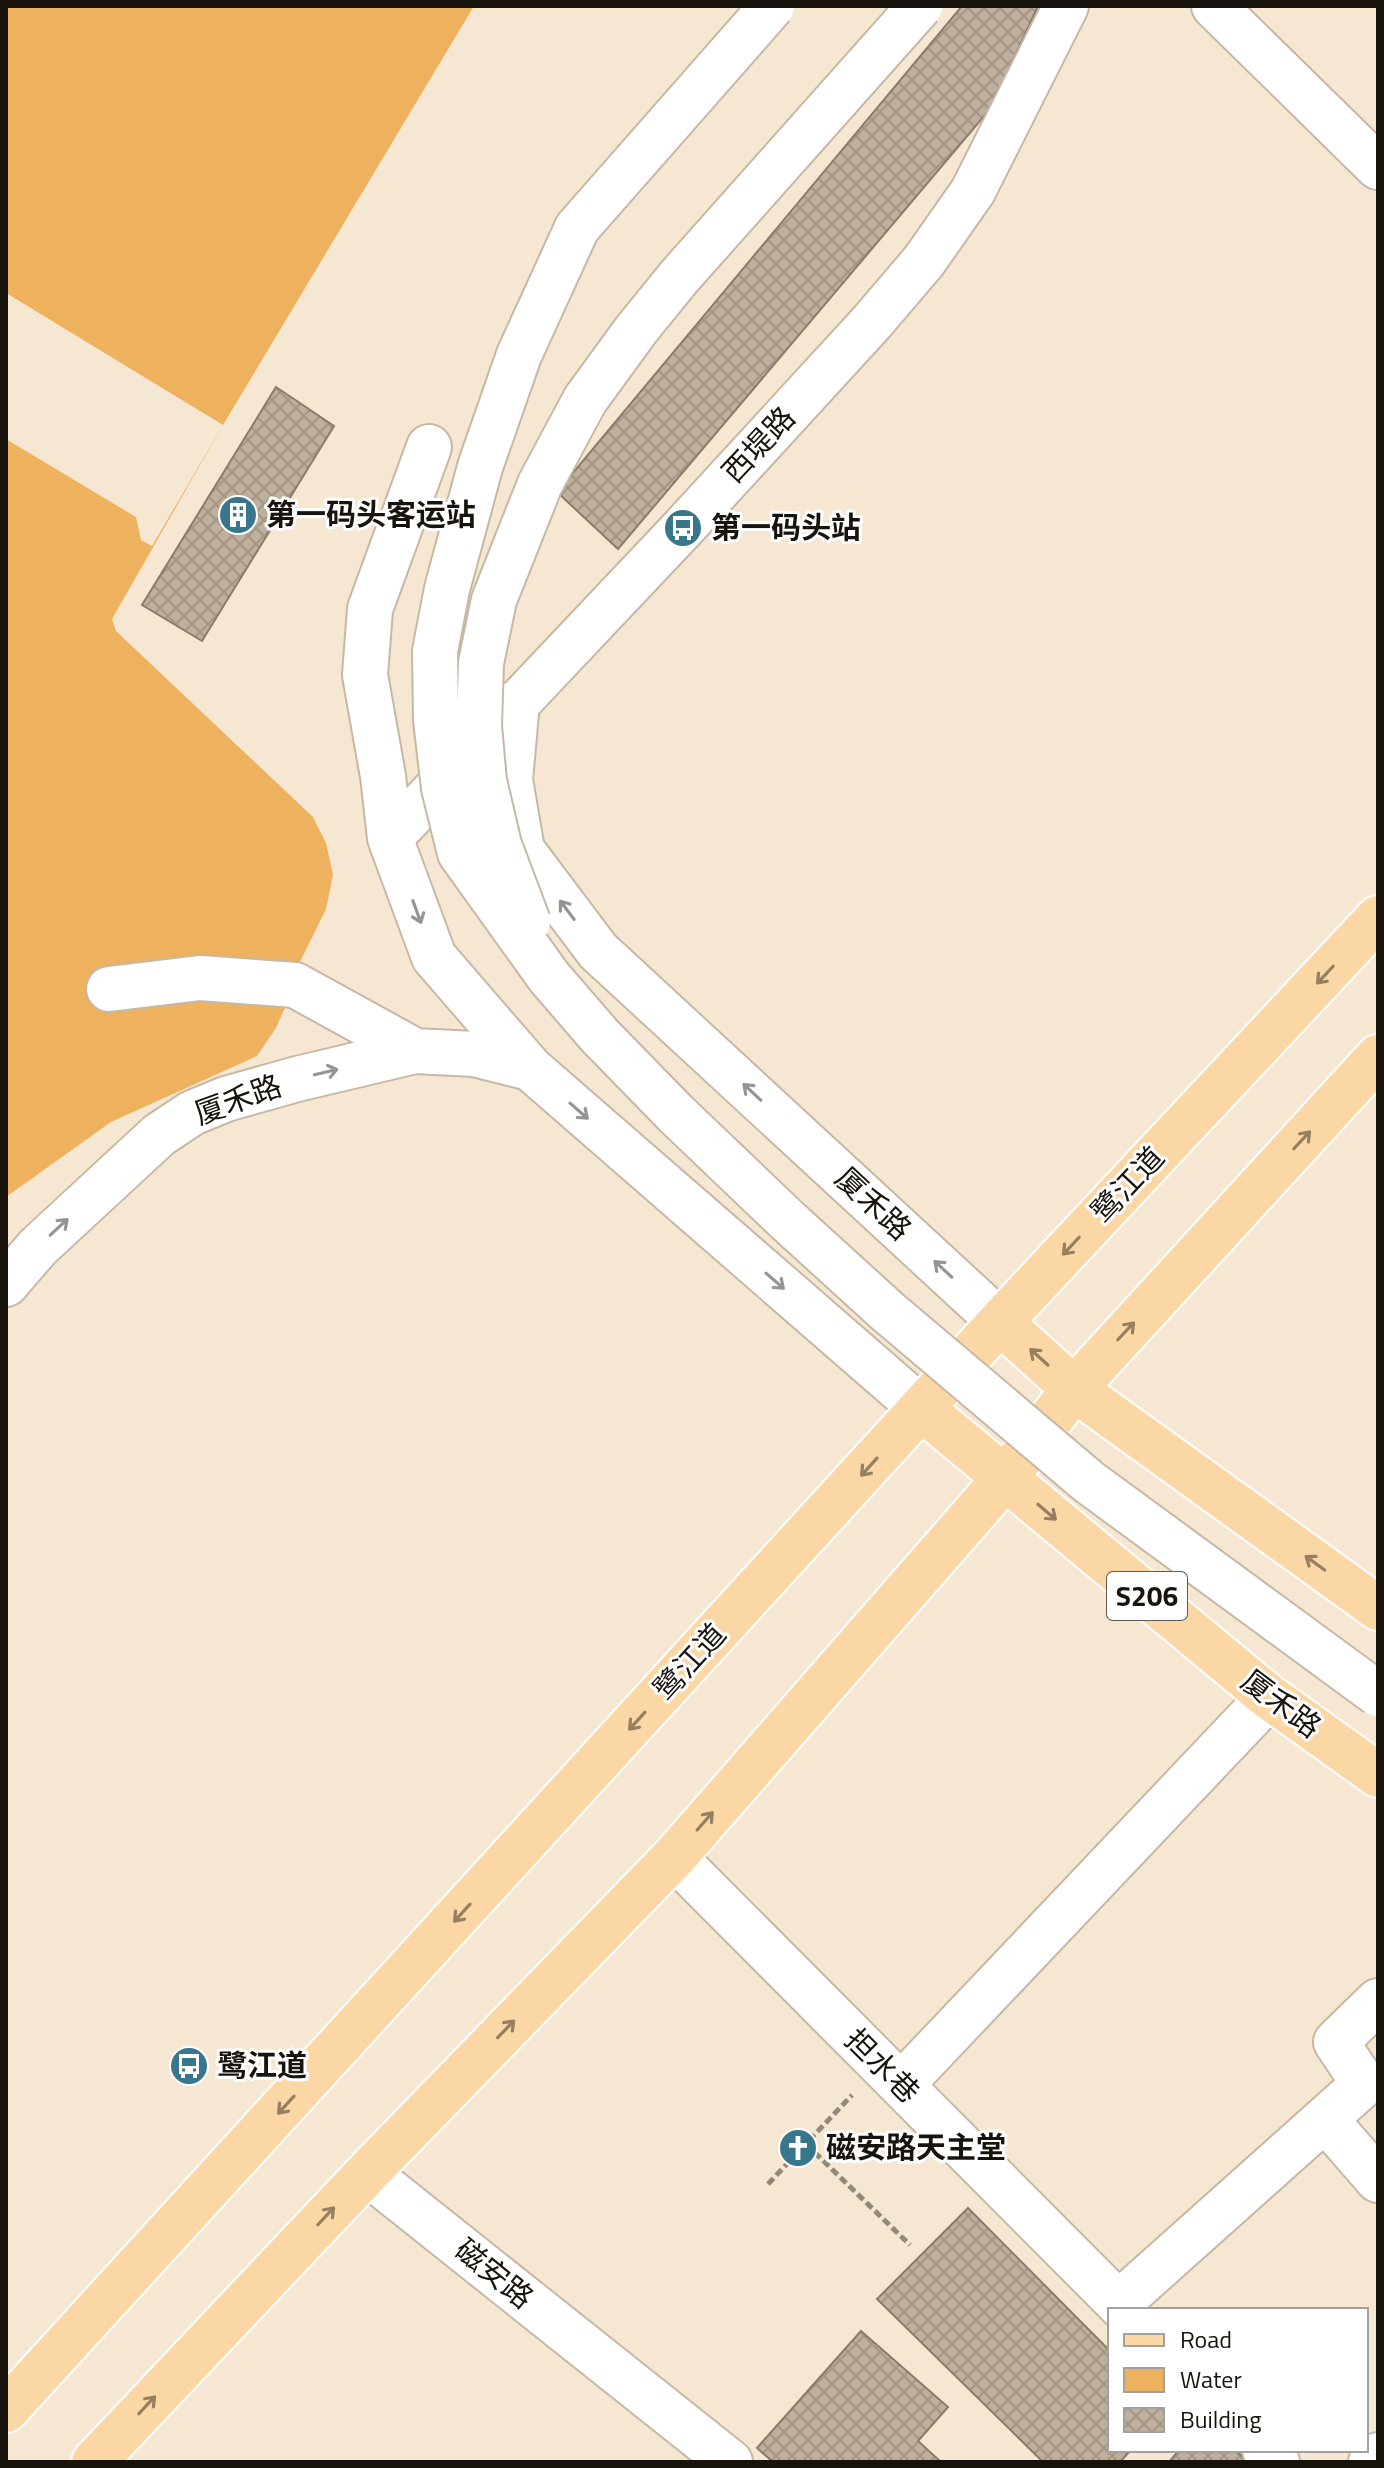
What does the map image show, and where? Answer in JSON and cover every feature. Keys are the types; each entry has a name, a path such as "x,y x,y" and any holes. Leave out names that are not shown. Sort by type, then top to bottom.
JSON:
{"main road":[{"name":"鹭江道","path":"6,2410 1000,1322 1378,918"},
{"path":"94,2462 367,2173 674,1857 1006,1477 1074,1389 1378,1057"},
{"name":"厦禾路","path":"1000,1322 1074,1389 1378,1608"},
{"name":"厦禾路","path":"922,1409 1269,1697 1378,1775"}],"street":[{"path":"772,6 577,228 519,355 480,467 447,589 435,651 436,720 444,788 460,853 549,977 599,1035 787,1220 905,1327 1089,1482 1378,1694"},
{"path":"549,977 499,845 484,781 479,726 481,663 494,600 540,484 585,400 679,277 920,6"},
{"name":"西堤路","path":"390,838 714,494 924,261 973,191 1066,6"},
{"path":"1214,6 1378,167"},
{"name":"厦禾路","path":"429,447 370,609 365,675 383,776 390,838 434,957 530,1068 922,1409"},
{"name":"厦禾路","path":"517,702 510,780 522,850 598,951 1000,1322"},
{"path":"109,989 200,978 295,985 415,1051"},
{"name":"厦禾路","path":"6,1284 38,1247 159,1135 192,1113 226,1099 297,1079 415,1051 474,1054 530,1068"},
{"path":"891,2075 1269,1697"},
{"name":"担水巷","path":"674,1857 1122,2307"},
{"path":"1122,2307 1364,2084 1336,2042 1378,2001"},
{"path":"1325,2119 1378,2180"},
{"name":"磁安路","path":"367,2173 730,2462"},
{"path":"1371,2462 1378,2455"}],"path":[{"path":"768,2184 806,2144 891,2075"},
{"path":"806,2144 910,2245"}],"water":[{"path":"6,6 474,6 223,425 112,619 116,631 313,817 326,843 333,875 326,909 300,962 295,985 276,1028 257,1056 111,1122 6,1197"}],"pier":[{"path":"6,293 223,425 152,546 141,540 136,517 6,439"}],"building":[{"path":"962,6 1038,6 991,108 618,549 557,492"},
{"name":"第一码头客运站","path":"276,387 334,426 202,641 142,605"},
{"name":"磁安路天主堂","path":"968,2208 1108,2349 1108,2452 1129,2452 1120,2462 1043,2462 877,2299"},
{"path":"861,2331 948,2407 918,2441 941,2462 773,2462 757,2448"},
{"path":"1177,2452 1237,2452 1249,2462 1169,2462"}],"place":[{"name":"第一码头客运站","path":"238,515"},
{"name":"第一码头站","path":"683,528"},
{"name":"鹭江道","path":"189,2066"},
{"name":"磁安路天主堂","path":"798,2148"}]}
